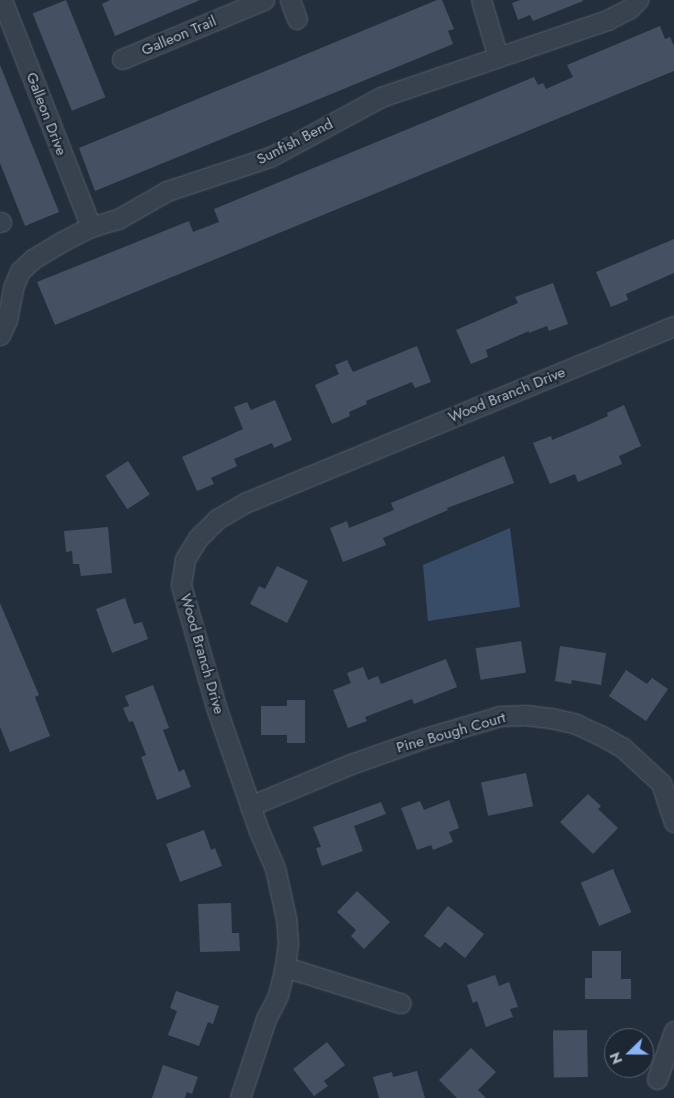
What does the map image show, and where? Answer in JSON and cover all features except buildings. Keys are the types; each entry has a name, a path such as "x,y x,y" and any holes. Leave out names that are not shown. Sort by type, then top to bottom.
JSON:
{"street":[{"name":"Galleon Drive","path":"2,0 91,228"},
{"name":"Galleon Trail","path":"122,60 264,0"},
{"path":"290,0 298,19"},
{"path":"480,0 498,57"},
{"name":"Sunfish Bend","path":"0,335 7,320 13,288 20,271 41,254 91,228 118,219 167,191 270,157 381,97 607,20 629,9 638,0"},
{"name":"Wood Branch Drive","path":"240,1098 266,1018 278,995 288,944 282,893 275,868 250,806 217,710 182,585 185,559 198,538 217,519 247,502 674,326"},
{"name":"Pine Bough Court","path":"250,806 351,764 425,738 500,716 526,715 576,724 623,748 661,783 674,822"},
{"path":"285,967 400,1003"},
{"path":"657,1079 674,1031"}],"water":[{"path":"510,528 520,607 428,621 423,565"}]}
